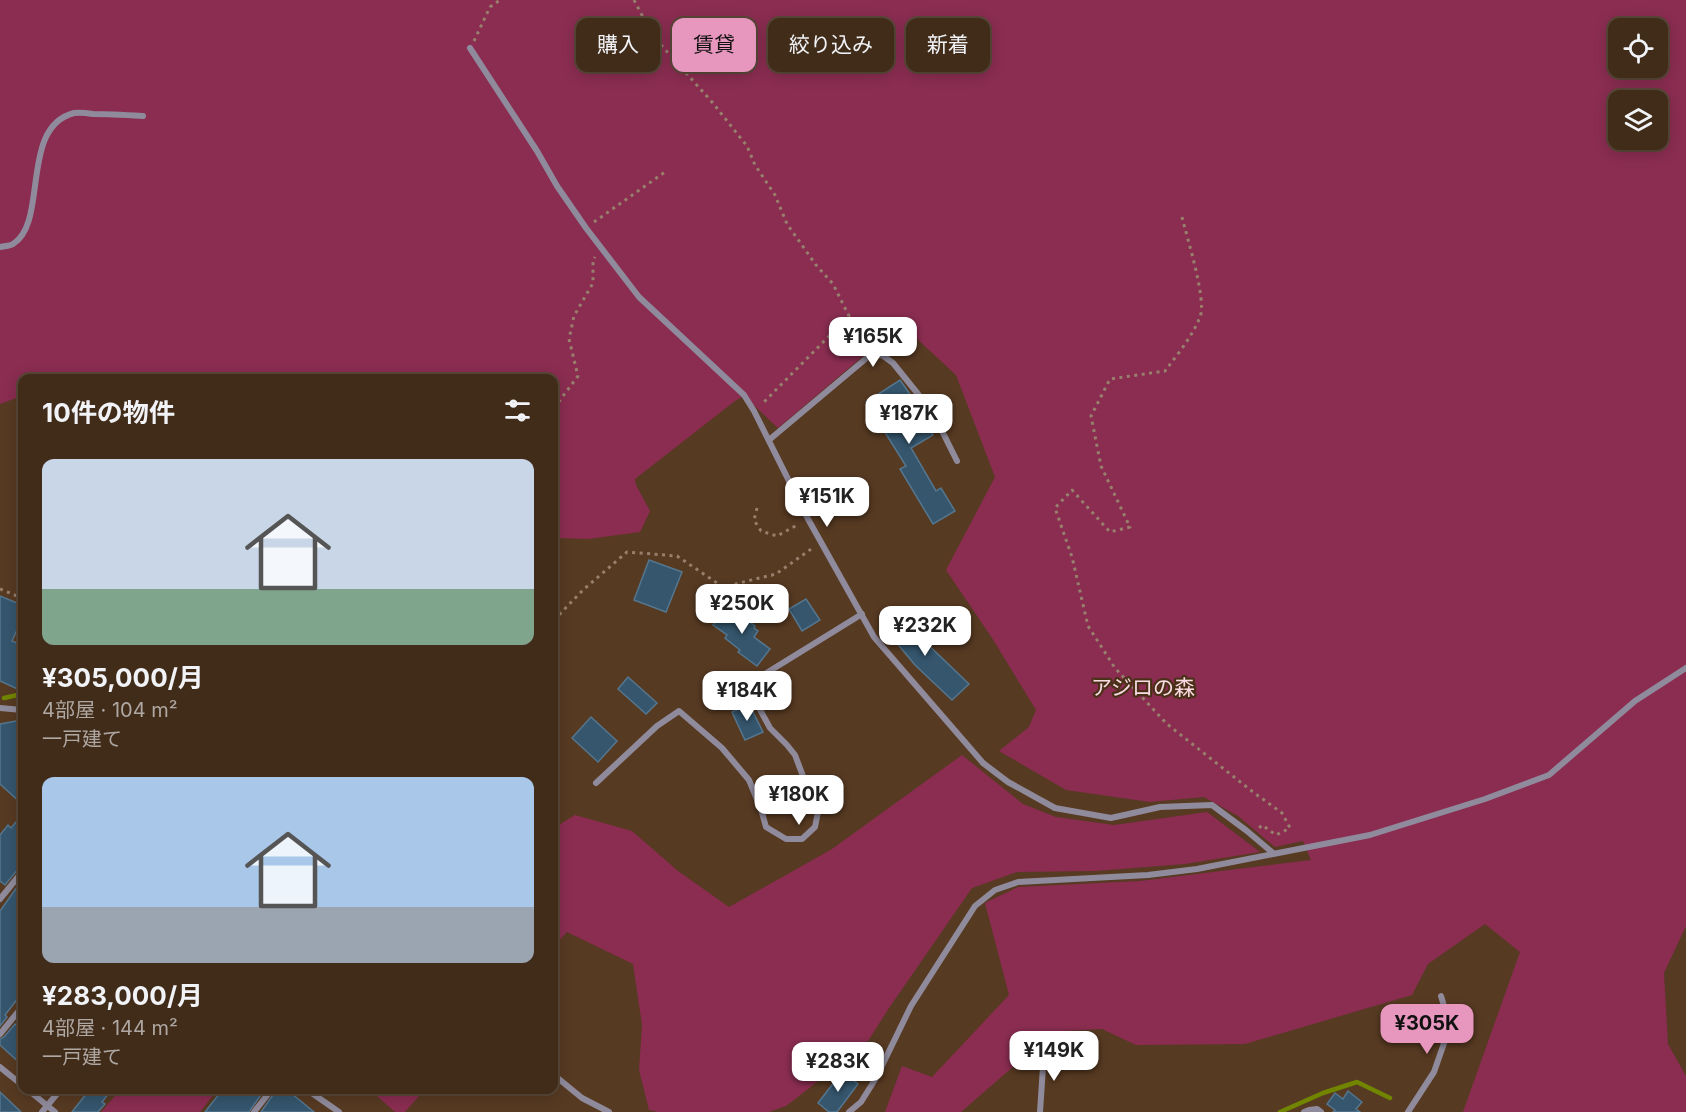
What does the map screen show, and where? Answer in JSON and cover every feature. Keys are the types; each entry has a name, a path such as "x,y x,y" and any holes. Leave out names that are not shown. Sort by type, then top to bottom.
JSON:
{"street":[{"path":"470,48 585,228 639,297 744,396 754,411 808,519 874,637 983,763 1008,782 1055,808 1112,818 1160,807 1212,805 1273,853"},
{"path":"0,247 13,245 23,234 30,215 39,155 49,130 62,119 75,113 143,116"},
{"path":"769,440 869,356 882,355 893,363 918,394 939,425 957,461"},
{"path":"596,783 657,726 679,711 722,748 749,780 766,826 786,839 802,839 815,827 818,812 795,755 770,728 757,704 755,680 862,614"},
{"path":"849,1112 861,1102 876,1078 911,1006 975,906 995,890 1018,882 1148,875 1177,871 1370,835 1485,799 1549,775 1635,701 1686,668"},
{"path":"0,708 18,710"},
{"path":"0,899 18,877"},
{"path":"1408,1112 1434,1072 1450,1026 1441,996"},
{"path":"0,1034 18,1012"},
{"path":"1039,1059 1043,1067 1040,1112"},
{"path":"0,1066 18,1082"},
{"path":"558,1078 582,1098 609,1112"},
{"path":"33,1094 55,1112"},
{"path":"42,1112 57,1094"},
{"path":"254,1112 268,1094"},
{"path":"313,1094 339,1112"},
{"path":"1304,1112 1317,1109 1321,1112"}],"path":[{"path":"470,48 490,7 500,0"},
{"path":"634,0 653,36 747,146 755,165 775,195 787,224 816,265 833,284 849,316 754,411"},
{"path":"585,228 665,172"},
{"path":"1182,218 1201,289 1202,315 1165,371 1110,379 1091,416 1101,466 1130,527 1110,532 1072,490 1055,508 1072,557 1089,626 1115,668 1167,724 1282,813 1290,828 1276,835"},
{"path":"558,403 579,376 569,339 574,316 593,283 593,260 601,248"},
{"path":"757,508 754,520 761,531 777,536 808,519"},
{"path":"558,616 583,590 627,552 677,556 723,587 776,574 821,542"},
{"path":"0,589 18,596"}],"green space":[{"name":"アジロの森","path":"0,0 1686,0 1686,926 1664,973 1668,1044 1686,1076 1686,1112 1463,1112 1520,952 1485,924 1428,964 1412,995 1245,1044 1136,1045 1102,1029 1063,1031 1037,1046 961,1112 885,1112 902,1066 932,1077 1009,995 985,903 1018,887 1140,881 1311,860 1303,841 1275,847 1238,816 1204,797 1150,802 1066,790 999,751 1029,727 1036,710 992,638 946,570 995,477 956,375 901,324 778,428 744,396 735,401 635,479 650,511 640,532 588,539 558,538 558,374 18,374 18,397 0,404"},
{"path":"962,755 1023,804 1056,817 1114,825 1207,812 1260,852 1185,864 1096,871 1017,872 972,888 863,1049 786,1106 769,1112 658,1112 649,1110 639,1070 642,1025 633,964 567,932 558,942 558,826 575,815 632,831 678,871 729,907 832,849"},
{"path":"117,1094 214,1094 200,1112 101,1112"},
{"path":"375,1094 421,1094 405,1112 395,1112"}],"building":[{"path":"900,380 933,435 911,448 936,491 941,488 955,511 933,524 900,469 906,466 866,402"},
{"path":"649,560 682,572 666,612 634,600"},
{"path":"0,596 18,603 18,628 12,641 18,643 18,689 0,681"},
{"path":"806,599 820,620 802,631 789,609"},
{"path":"728,606 755,626 754,628 758,631 754,637 770,649 757,666 738,652 740,650 725,638 727,635 713,625"},
{"path":"895,613 969,684 952,700 915,665 881,624"},
{"path":"628,677 657,703 646,714 618,689"},
{"path":"749,704 763,732 745,740 732,712"},
{"path":"591,717 617,741 598,762 572,738"},
{"path":"18,721 18,800 0,784 0,724"},
{"path":"18,820 18,869 5,885 0,881 0,835 8,825 11,828"},
{"path":"18,886 18,998 0,1026 0,911"},
{"path":"15,1024 18,1027 18,1061 0,1045 0,1039"},
{"path":"842,1072 858,1084 837,1112 829,1112 818,1103"},
{"path":"1348,1091 1362,1102 1356,1109 1360,1112 1333,1112 1335,1110 1327,1104 1335,1093 1343,1099"},
{"path":"0,1092 21,1112 0,1112"},
{"path":"86,1094 108,1094 102,1102 105,1104 98,1112 72,1112"},
{"path":"219,1094 262,1094 249,1112 205,1112"},
{"path":"274,1094 292,1094 314,1112 261,1112"}],"waterway":[{"path":"4,698 18,695"},
{"path":"1280,1112 1323,1093 1357,1082 1390,1098"}]}
